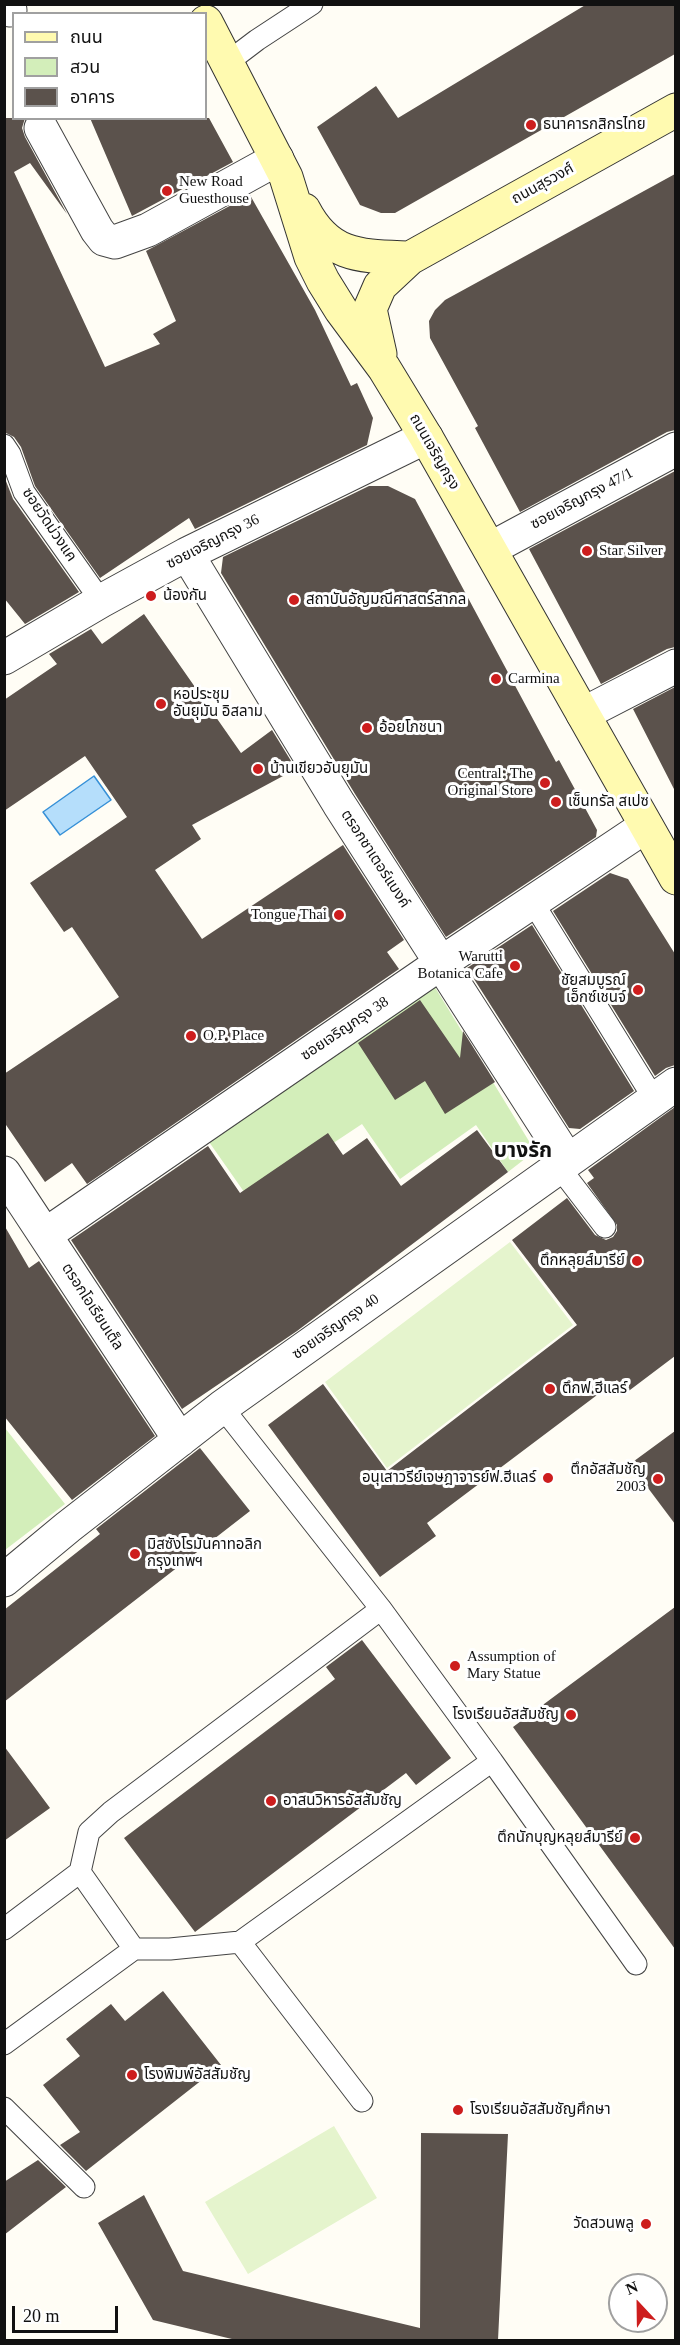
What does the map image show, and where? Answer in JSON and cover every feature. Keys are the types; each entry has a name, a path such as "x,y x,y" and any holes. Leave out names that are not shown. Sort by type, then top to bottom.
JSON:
{"main road":[{"name":"ถนนเจริญกรุง","path":"207,23 282,168 311,256 324,281 341,310 384,368 426,437 675,878"},
{"name":"ถนนสุรวงศ์","path":"384,368 374,335 370,309 380,286 410,258 675,110"},
{"path":"282,168 311,224 328,243 369,257 410,258"}],"street":[{"path":"41,128 97,230 104,239 115,242 148,230 282,168"},
{"name":"ซอยเจริญกรุง 36","path":"4,658 100,601 187,554 426,437"},
{"name":"ซอยเจริญกรุง 47/1","path":"489,549 675,449"},
{"name":"ตรอกชาเตอร์แบงค์","path":"187,554 563,1164"},
{"path":"583,714 675,666"},
{"name":"ซอยเจริญกรุง 38","path":"45,1235 532,901 646,826"},
{"name":"ซอยเจริญกรุง 40","path":"4,1580 222,1407 665,1092"},
{"name":"ตรอกโอเรียนเต็ล","path":"4,1173 180,1440"}],"lane":[{"path":"228,62 312,4"},
{"name":"ซอยวัดม่วงแค","path":"4,445 10,454 24,492 100,601"},
{"path":"532,901 665,1092"},
{"path":"563,1164 605,1227"},
{"path":"222,1407 381,1609 636,1964"},
{"path":"4,1929 80,1872 90,1832 111,1812 381,1609"},
{"path":"4,2044 134,1949 170,1949 240,1942 492,1761"},
{"path":"80,1872 134,1949"},
{"path":"240,1942 362,2101"},
{"path":"4,2108 84,2187"}],"green space":[{"path":"433,984 535,1151 508,1172 476,1125 400,1179 362,1124 249,1199 207,1139"},
{"path":"510,1242 573,1325 387,1468 325,1382"},
{"path":"5,1428 65,1504 5,1550"},
{"path":"334,2126 377,2198 248,2274 205,2202"}],"water":[{"path":"94,776 111,800 60,835 43,812"}],"building":[{"path":"587,4 675,4 675,54 395,213 381,213 360,205 317,127 376,86 398,118"},
{"path":"4,118 24,120 22,128 25,137 67,214 30,163 14,172 105,367 160,344 153,334 176,321 146,251 250,195 315,310 351,386 357,383 373,418 367,445 195,529 189,518 100,578 35,486 21,447 14,437 4,432"},
{"path":"209,118 233,162 132,216 91,120 207,120"},
{"path":"675,174 675,430 667,432 520,512 475,428 478,426 430,338 429,321 435,310 445,300"},
{"path":"675,471 675,647 601,684 529,549"},
{"path":"4,476 13,499 79,592 25,624 4,598"},
{"path":"369,486 388,486 415,499 556,762 559,760 597,830 596,837 446,937 355,794 221,573 223,557"},
{"path":"144,614 241,753 272,730 296,769 192,825 201,839 155,870 202,939 343,845 404,940 387,952 399,969 87,1184 72,1163 45,1182 4,1122 4,1074 119,997 72,927 64,932 30,883 127,817 85,756 4,811 4,700 57,664 49,654 91,629 102,644"},
{"path":"675,687 675,791 633,709"},
{"path":"610,873 628,879 675,954 675,1065 655,1076 553,911"},
{"path":"532,925 634,1091 580,1129 569,1128 467,968"},
{"path":"420,1000 460,1058 463,1031 495,1082 445,1114 425,1081 395,1100 358,1043"},
{"name":"ตึกฟ.ฮีแลร์","path":"675,1107 675,1356 626,1393 617,1380 427,1523 436,1536 380,1577 268,1425 323,1384 387,1471 577,1325 512,1240 567,1198 595,1235 606,1240 613,1237 617,1231 617,1225 587,1183 594,1178 588,1170"},
{"path":"477,1130 508,1172 297,1331 182,1409 71,1240 208,1146 240,1193 328,1133 343,1155 367,1138 401,1186"},
{"path":"4,1225 29,1268 39,1261 155,1436 72,1500 4,1416"},
{"name":"ตึกอัสสัมชัญ 2003","path":"675,1431 675,1524 630,1464"},
{"name":"มิสซังโรมันคาทอลิก กรุงเทพฯ","path":"200,1448 250,1511 4,1702 4,1610 100,1534 96,1529"},
{"name":"ตึกนักบุญหลุยส์มารีย์","path":"675,1607 675,1949 513,1727"},
{"name":"อาสนวิหารอัสสัมชัญ","path":"362,1640 451,1758 416,1785 406,1773 195,1932 124,1838 335,1679 326,1667"},
{"path":"4,1746 50,1808 4,1841"},
{"name":"โรงพิมพ์อัสสัมชัญ","path":"163,1991 221,2065 86,2171 60,2145 80,2132 43,2085 80,2056 66,2039 111,2004 125,2021"},
{"path":"421,2133 508,2134 498,2340 236,2340 153,2320 98,2223 144,2195 183,2271 420,2328"},
{"path":"38,2160 66,2187 4,2235 4,2182"}],"place":[{"name":"ธนาคารกสิกรไทย","path":"531,125"},
{"name":"New Road Guesthouse","path":"167,191"},
{"name":"Star Silver","path":"587,551"},
{"name":"น้องกัน","path":"151,596"},
{"name":"สถาบันอัญมณีศาสตร์สากล","path":"294,600"},
{"name":"Carmina","path":"496,679"},
{"name":"หอประชุม อันยุมัน อิสลาม","path":"161,704"},
{"name":"อ้อยโภชนา","path":"367,728"},
{"name":"บ้านเขียวอันยุมัน","path":"258,769"},
{"name":"Central: The Original Store","path":"545,783"},
{"name":"เซ็นทรัล สเปซ","path":"556,802"},
{"name":"Tongue Thai","path":"339,915"},
{"name":"Warutti Botanica Cafe","path":"515,966"},
{"name":"ชัยสมบูรณ์ เอ็กซ์เชนจ์","path":"638,990"},
{"name":"O.P. Place","path":"191,1036"},
{"name":"ตึกหลุยส์มารีย์","path":"637,1261"},
{"name":"ตึกฟ.ฮีแลร์","path":"550,1389"},
{"name":"อนุเสาวรีย์เจษฎาจารย์ฟ.ฮีแลร์","path":"548,1478"},
{"name":"ตึกอัสสัมชัญ 2003","path":"658,1479"},
{"name":"มิสซังโรมันคาทอลิก กรุงเทพฯ","path":"135,1554"},
{"name":"Assumption of Mary Statue","path":"455,1666"},
{"name":"โรงเรียนอัสสัมชัญ","path":"571,1715"},
{"name":"อาสนวิหารอัสสัมชัญ","path":"271,1801"},
{"name":"ตึกนักบุญหลุยส์มารีย์","path":"635,1838"},
{"name":"โรงพิมพ์อัสสัมชัญ","path":"132,2075"},
{"name":"โรงเรียนอัสสัมชัญศึกษา","path":"458,2110"},
{"name":"วัดสวนพลู","path":"646,2224"}],"district":[{"name":"บางรัก","path":"523,1152"}]}
